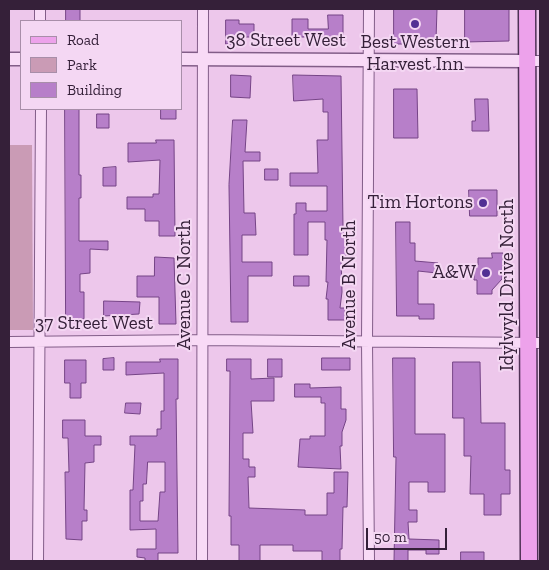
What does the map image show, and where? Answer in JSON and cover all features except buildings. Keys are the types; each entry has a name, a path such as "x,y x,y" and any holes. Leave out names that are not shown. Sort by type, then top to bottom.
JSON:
{"main road":[{"name":"Idylwyld Drive North","path":"527,9 534,61 534,343 529,561"}],"street":[{"name":"Avenue C North","path":"202,561 203,9"},
{"name":"Avenue B North","path":"369,561 367,342 370,9"},
{"name":"38 Street West","path":"182,59 534,61"},
{"path":"38,561 41,341 40,110"},
{"name":"37 Street West","path":"9,342 203,340 534,343"}],"green space":[{"path":"9,145 32,145 33,330 9,330"}],"place":[{"name":"Best Western Harvest Inn","path":"415,24"},
{"name":"Tim Hortons","path":"483,203"},
{"name":"A&W","path":"486,273"}]}
